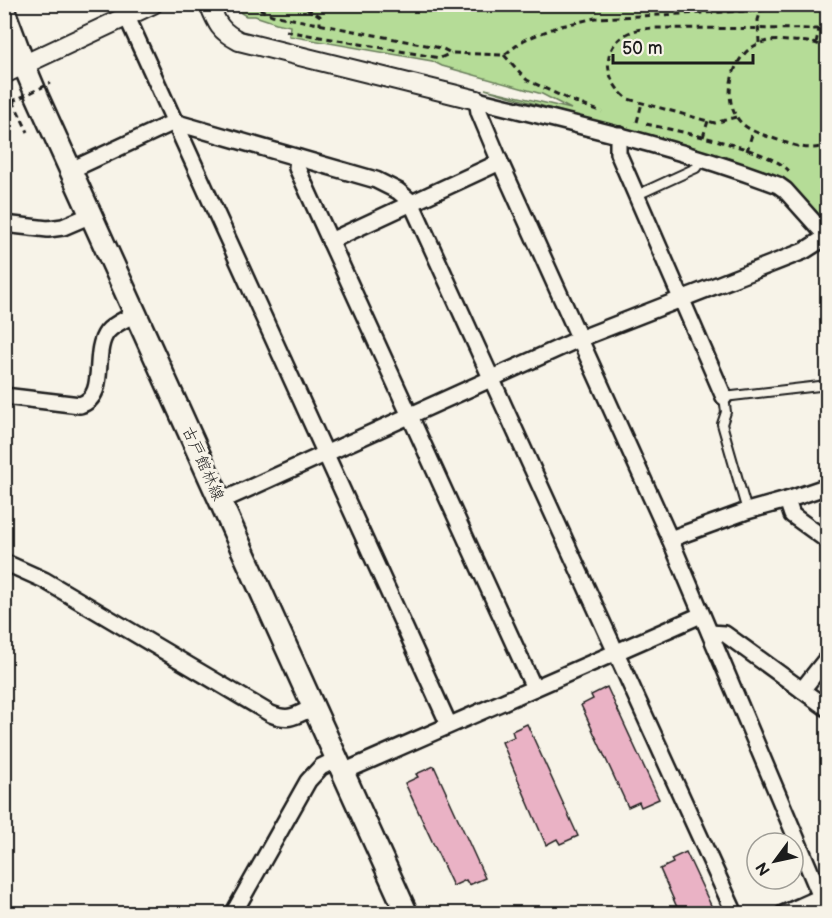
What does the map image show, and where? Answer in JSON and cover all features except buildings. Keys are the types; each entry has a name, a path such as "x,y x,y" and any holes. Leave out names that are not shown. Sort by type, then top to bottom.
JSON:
{"main road":[{"name":"古戸館林線","path":"4,11 14,70 71,170 407,914"}],"street":[{"path":"14,70 153,4"},
{"path":"209,4 216,22 225,33 239,40 620,135 703,158 778,185 827,238 804,251 579,339 221,501"},
{"path":"126,17 449,725"},
{"path":"477,100 479,112 500,162 670,539 701,615 825,896 783,914"},
{"path":"71,170 174,122 376,180 398,191 411,202 735,914"},
{"path":"620,135 618,153 723,397"},
{"path":"298,158 297,168 534,688"},
{"path":"330,241 500,162"},
{"path":"4,224 48,229 63,227 91,214"},
{"path":"4,396 80,405 88,402 95,394 101,345 108,331 136,313"},
{"path":"670,539 747,511 828,486"},
{"path":"787,500 792,515 828,541"},
{"path":"4,562 44,580 271,714 282,719 290,718 314,707"},
{"path":"233,914 308,781 321,767 340,766 449,725 701,615"},
{"path":"710,633 725,634 828,709"},
{"path":"802,690 828,657"}],"lane":[{"path":"635,196 696,168 703,158"},
{"path":"747,511 722,424 726,412 723,397 828,385"},
{"path":"816,914 825,896"}],"path":[{"path":"250,4 272,15 441,48 451,53 504,55 524,40 557,27 595,18 828,8"},
{"path":"297,4 320,16 320,25"},
{"path":"759,43 758,20 763,4"},
{"path":"736,117 715,123 628,99 611,81 608,66 610,54 615,45 633,31 652,28 828,29"},
{"path":"816,43 819,29"},
{"path":"286,31 440,58 451,53"},
{"path":"828,50 816,43 770,41 759,43 740,60 734,71 730,98 736,117 753,131 806,149 828,145"},
{"path":"4,80 28,132"},
{"path":"13,101 51,83"},
{"path":"638,122 642,104"},
{"path":"747,151 753,131"},
{"path":"828,168 822,178 828,190"}],"green space":[{"path":"238,5 827,5 827,224 787,181 777,175 485,89 571,109 542,94 442,66 432,61 289,36 290,26 255,16 246,16 241,13"}]}
